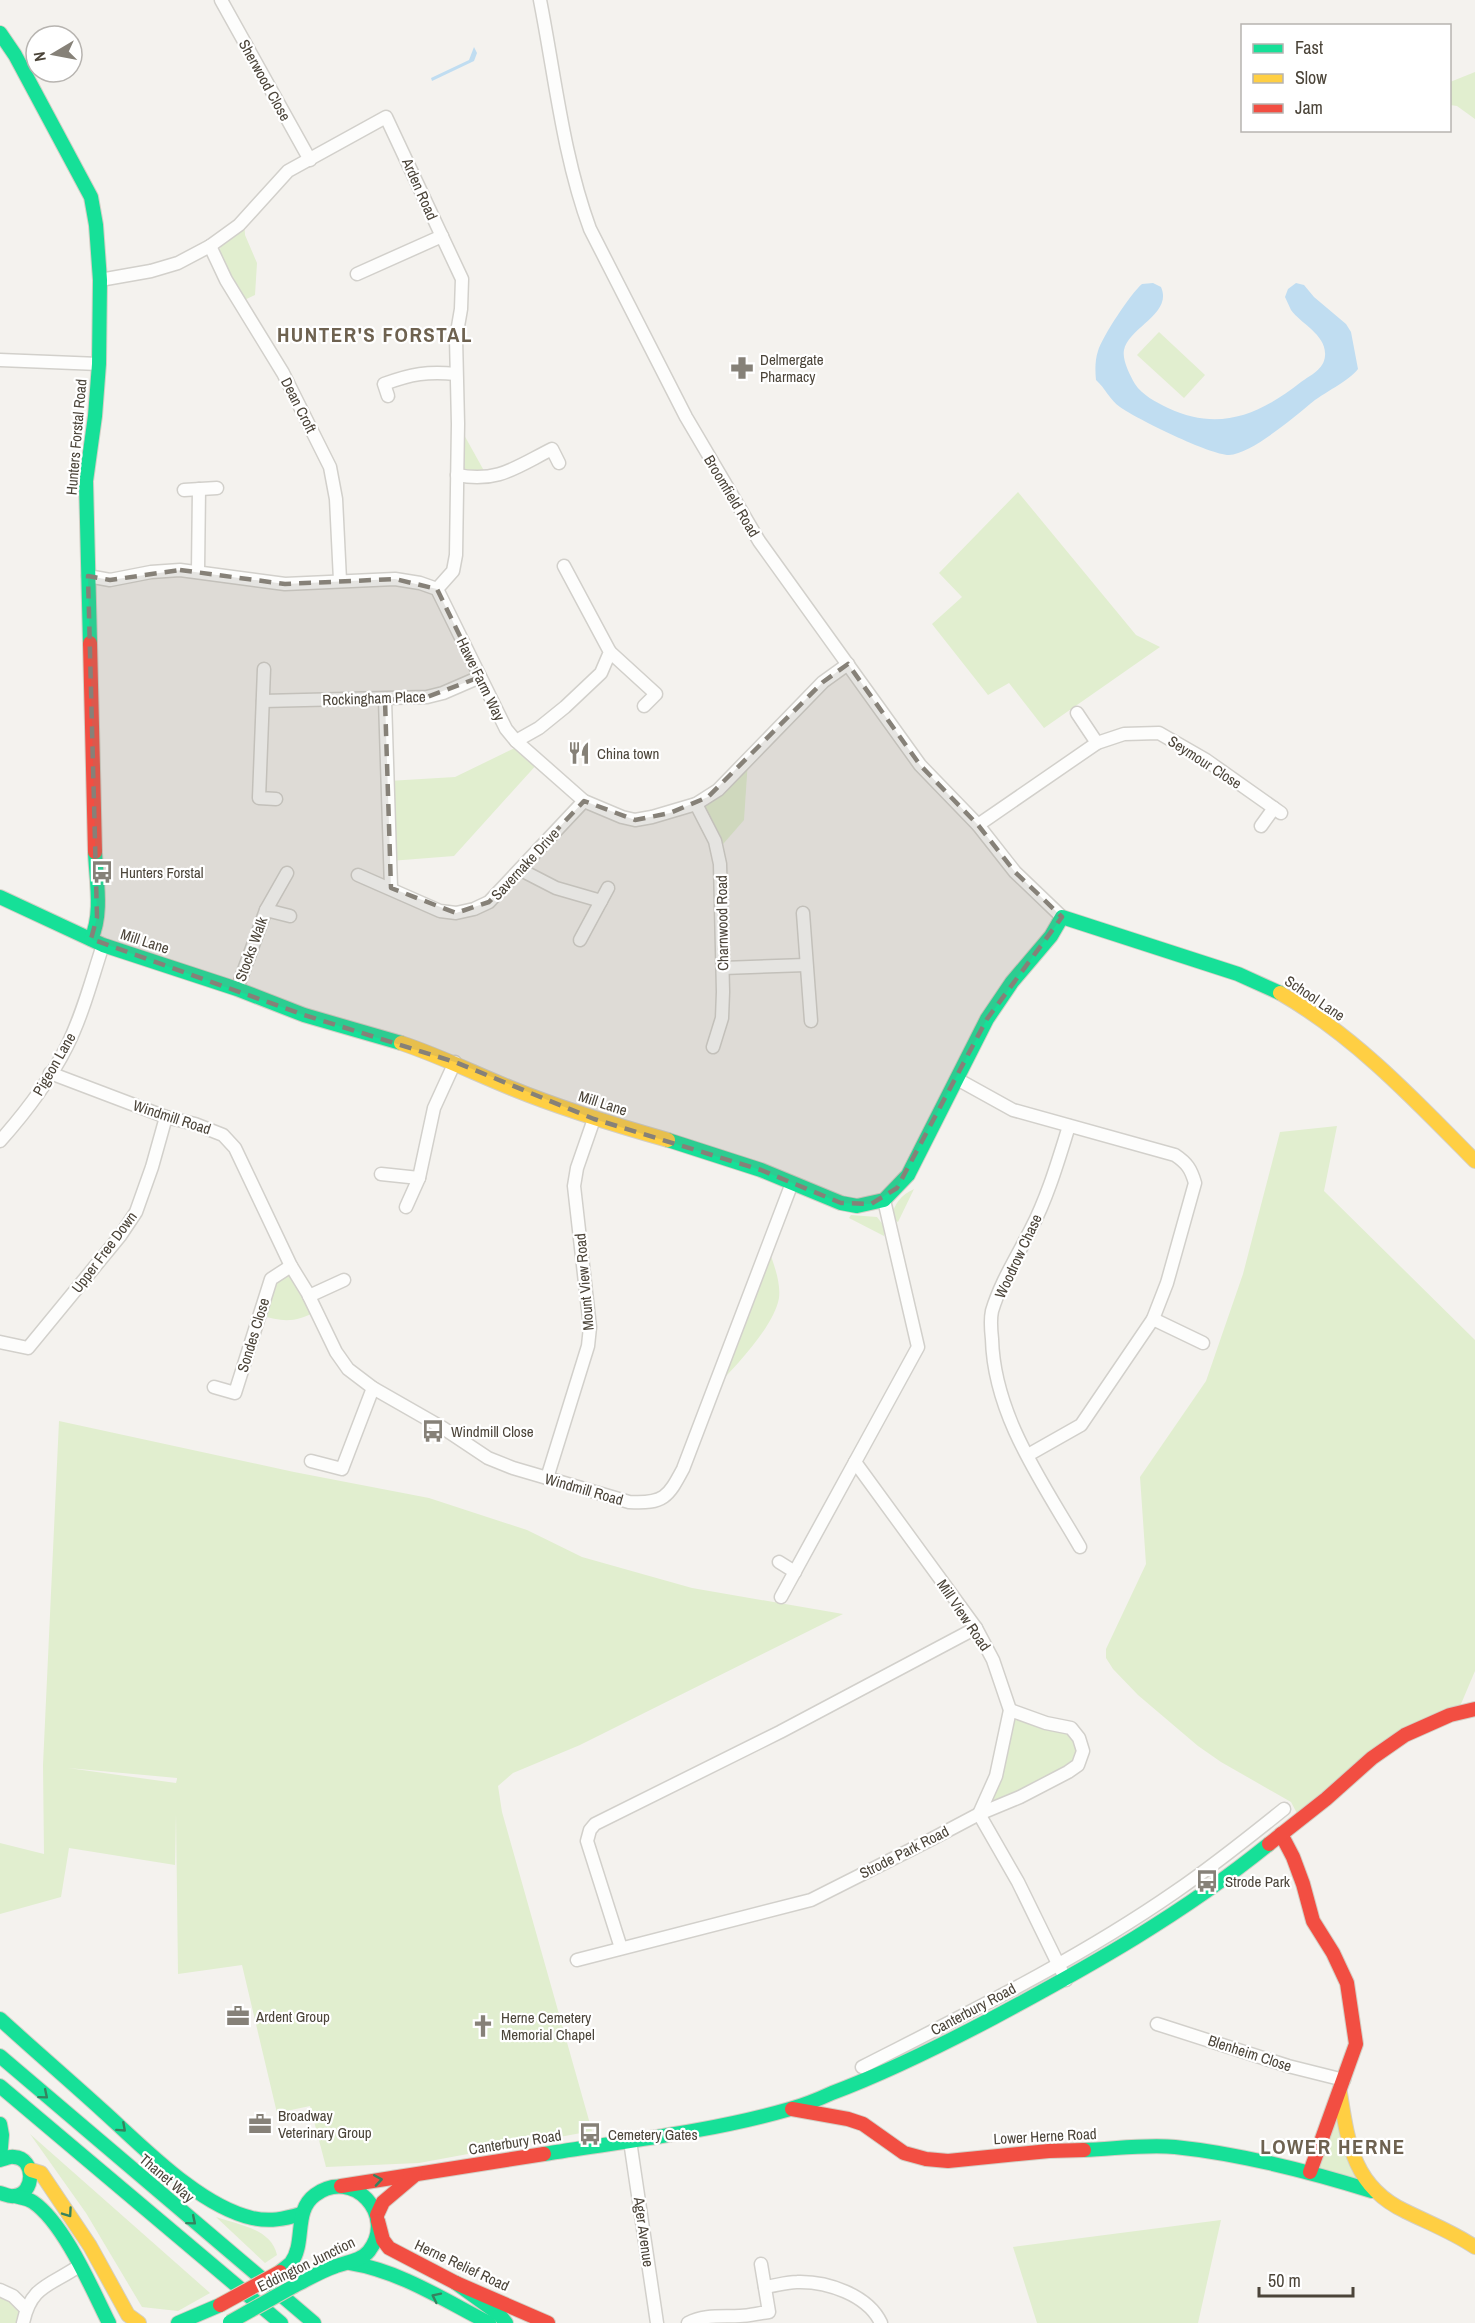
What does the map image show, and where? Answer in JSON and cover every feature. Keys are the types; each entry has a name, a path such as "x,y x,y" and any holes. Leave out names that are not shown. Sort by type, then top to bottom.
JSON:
{"main road":[{"name":"Hunters Forstal Road","path":"0,33 15,56 90,196 96,225 100,280 99,364 86,481 97,942"},
{"name":"Mill Lane","path":"0,897 97,942 237,989 304,1015 402,1043 455,1062 511,1088 594,1119 702,1150 761,1170 841,1203 857,1206 884,1200"},
{"path":"884,1200 908,1175 987,1019 1012,982 1051,936 1062,917"},
{"name":"School Lane","path":"1062,917 1238,974 1268,986 1294,1001 1358,1048 1409,1094 1475,1161"},
{"name":"Canterbury Road","path":"341,2186 723,2126 792,2109 854,2085 938,2047 1066,1980 1181,1909 1236,1871 1326,1799 1372,1758 1405,1735 1450,1715 1475,1709"},
{"name":"Lower Herne Road","path":"1281,1834 1304,1884 1313,1921 1333,1953 1347,1983 1356,2044 1310,2172"},
{"path":"0,2017 35,2035"},
{"path":"0,2017 165,2165 207,2198 236,2212 265,2222 284,2222 301,2214 310,2198 317,2192 331,2186 341,2186 363,2194 372,2204 377,2218"},
{"name":"Thanet Way","path":"0,2056 314,2323"},
{"path":"0,2086 281,2323"},
{"name":"Lower Herne Road","path":"1342,2087 1350,2150 1372,2190"},
{"name":"Lower Herne Road","path":"792,2109 863,2124 904,2153 926,2159 948,2161 1049,2151 1173,2147 1230,2155 1310,2172 1372,2190 1393,2205 1448,2230 1475,2247"},
{"path":"0,2124 2,2135 0,2159 18,2157 28,2165 32,2178 27,2189 5,2195"},
{"path":"31,2170 41,2173 90,2246 128,2315 139,2323"},
{"name":"Canterbury Road","path":"377,2218 383,2202 415,2175"},
{"path":"5,2195 30,2200 46,2214 79,2266 109,2323"},
{"name":"Eddington Junction","path":"178,2323 220,2305 288,2266 295,2257 300,2235 301,2214"},
{"name":"Eddington Junction","path":"229,2323 294,2286 359,2259 369,2251 375,2241 377,2218"},
{"name":"Herne Relief Road","path":"377,2218 383,2240 388,2248 456,2283 548,2323"},
{"path":"344,2264 358,2264 383,2272 489,2323"},
{"path":"456,2283 499,2314 506,2323"}],"street":[{"name":"Sherwood Close","path":"221,0 310,159"},
{"name":"Broomfield Road","path":"540,0 573,176 590,229 686,417 759,541 920,765 978,825 1015,872 1062,917"},
{"name":"Arden Road","path":"100,280 169,266 210,246 239,225 288,171 386,117 462,279 461,309 456,338 458,424 456,555 453,571 437,589"},
{"path":"357,274 442,236"},
{"name":"Dean Croft","path":"210,246 226,280 284,373 330,467 336,499 340,580"},
{"path":"0,360 99,364"},
{"path":"388,396 384,384 412,374 435,372 456,374"},
{"path":"456,475 477,479 495,477 552,449 559,463"},
{"path":"184,490 217,488"},
{"path":"198,571 199,489"},
{"path":"564,566 610,652 656,694 644,706"},
{"path":"88,576 110,580 151,572 180,570 285,584 395,579 420,583 437,589"},
{"name":"Hawe Farm Way","path":"437,589 506,729 516,741 585,801 602,810 635,820 670,813 696,804 718,790 823,682 848,664"},
{"path":"516,741 539,728 601,673 610,652"},
{"path":"264,669 259,798 276,798"},
{"name":"Rockingham Place","path":"263,701 385,700 428,697 480,677"},
{"path":"385,700 391,888"},
{"path":"1077,713 1098,743"},
{"name":"Seymour Close","path":"978,825 1098,743 1124,734 1159,733 1206,760 1277,810 1261,826"},
{"name":"Savernake Drive","path":"358,876 391,888 440,911 456,914 474,909 489,902 585,801"},
{"name":"Charnwood Road","path":"696,804 715,841 720,864 722,1018 713,1047"},
{"path":"521,870 556,888 601,901"},
{"name":"Stocks Walk","path":"237,989 266,910 287,873"},
{"path":"580,940 608,888"},
{"name":"Stocks Walk","path":"266,910 290,916"},
{"path":"803,913 811,1021"},
{"name":"Pigeon Lane","path":"0,1141 27,1111 67,1047 76,1026 97,942"},
{"path":"723,968 806,966"},
{"path":"406,1207 418,1178 434,1108 455,1062"},
{"name":"Windmill Road","path":"50,1072 166,1117 195,1124 223,1135 235,1148 291,1266 309,1296 336,1352 348,1370 373,1388 443,1428 488,1458 629,1502 646,1503 660,1499 671,1491 683,1468 792,1183"},
{"path":"957,1079 1013,1110 1174,1155 1186,1162 1191,1169 1195,1183 1167,1283 1153,1319 1081,1425 1028,1455"},
{"name":"Upper Free Down","path":"0,1342 28,1348 120,1236 136,1212 166,1117"},
{"name":"Mount View Road","path":"547,1478 588,1346 590,1327 574,1186 577,1168 594,1119"},
{"name":"Woodrow Chase","path":"1069,1126 1047,1192 1031,1229 1004,1278 991,1314 992,1349 1002,1398 1012,1426 1080,1547"},
{"path":"381,1174 418,1178"},
{"path":"782,1597 918,1347 884,1200"},
{"name":"Sondes Close","path":"214,1387 235,1393 271,1279 291,1266"},
{"path":"309,1296 344,1280"},
{"path":"1153,1319 1203,1343"},
{"path":"310,1461 342,1469 373,1388"},
{"name":"Mill View Road","path":"855,1462 976,1628 993,1660 1010,1710"},
{"path":"778,1562 795,1572"},
{"path":"621,1948 587,1842 590,1830 595,1824 780,1731 976,1628"},
{"path":"1010,1710 996,1776 978,1814 1018,1882 1066,1980"},
{"name":"Strode Park Road","path":"577,1960 811,1900 978,1814 1020,1797 1078,1765 1083,1751 1079,1738 1071,1728 1046,1723 1010,1710"},
{"name":"Canterbury Road","path":"862,2067 1058,1964 1174,1893 1226,1856 1263,1819 1284,1809"},
{"name":"Blenheim Close","path":"1157,2024 1288,2066 1342,2087"},
{"name":"Ager Avenue","path":"630,2141 657,2323"},
{"path":"688,2323 695,2319 728,2314 739,2316 769,2312 761,2264"},
{"path":"23,2323 26,2309 34,2294 79,2266"},
{"path":"765,2288 798,2282 827,2286 857,2296 877,2314 881,2323"},
{"path":"0,2290 13,2296 26,2309"}],"highlighted area":[{"path":"180,570 285,584 395,579 437,589 480,677 427,697 385,700 391,888 456,913 489,902 584,801 635,820 670,813 708,797 823,682 848,664 920,765 978,825 1015,872 1062,917 987,1019 897,1188 871,1204 841,1203 761,1170 594,1119 455,1062 304,1015 91,939 97,917 88,576 110,580"}],"green space":[{"path":"1475,72 1475,119 1457,106 1451,105 1451,82"},
{"path":"244,219 245,235 257,263 255,295 240,302 218,256 222,242"},
{"path":"1159,332 1205,375 1184,398 1137,355"},
{"path":"458,424 488,478 457,475"},
{"path":"1018,492 1136,635 1160,647 1044,728 1009,683 988,695 932,624 962,597 939,573"},
{"path":"521,745 539,762 454,856 390,861 388,781 455,777"},
{"path":"748,760 744,820 717,851 696,804"},
{"path":"1337,1126 1324,1191 1475,1340 1475,1671 1461,1704 1300,1819 1291,1802 1221,1762 1198,1746 1138,1695 1113,1669 1106,1658 1106,1649 1146,1564 1140,1477 1206,1381 1243,1274 1280,1132"},
{"path":"914,1189 898,1222 891,1218 899,1200"},
{"path":"851,1215 877,1217 884,1226 884,1236 849,1218"},
{"path":"768,1247 779,1285 776,1309 762,1334 714,1389"},
{"path":"291,1266 316,1311 302,1318 289,1320 260,1315 271,1279"},
{"path":"59,1421 294,1472 429,1498 527,1530 582,1557 692,1588 843,1614 580,1745 513,1773 498,1786 502,1812 592,2131 419,2163 326,2167 310,2106 277,2113 242,1965 178,1974 176,1814 175,1865 69,1848 61,1897 0,1914 0,1843 44,1854 43,1765","holes":["68,1768 177,1778 176,1783"]},
{"path":"1010,1710 1079,1738 1078,1765 979,1814"},
{"path":"1340,2093 1372,2191 1310,2172"},
{"path":"30,2134 210,2293 178,2311 142,2307 86,2213"},
{"path":"216,2217 261,2233 274,2246 277,2255 265,2263"},
{"path":"1221,2220 1198,2323 1037,2323 1013,2247"},
{"path":"0,2290 23,2303 23,2323 0,2323"}],"water":[{"path":"474,47 477,53 474,61 432,81 431,78 469,60"},
{"path":"1153,283 1161,287 1163,297 1161,305 1128,342 1124,350 1124,358 1141,392 1168,408 1204,419 1238,416 1270,403 1316,371 1324,361 1325,349 1313,330 1291,310 1285,297 1288,289 1296,283 1304,285 1314,297 1346,324 1351,332 1358,369 1349,378 1249,449 1229,455 1191,443 1129,413 1113,401 1096,380 1097,354 1111,326 1137,289 1142,284"}],"traffic: fast":[{"path":"0,33 15,55 91,197 96,225 100,280 99,364 86,481 90,643"},
{"path":"91,939 98,908 95,852"},
{"path":"0,897 103,945 237,989 304,1015 401,1043"},
{"path":"668,1140 761,1170 841,1203 857,1206 884,1200 908,1175 987,1019 1012,982 1051,936 1062,917 1238,974 1280,993"},
{"path":"544,2154 668,2135 760,2117 806,2104 873,2076 973,2028 1100,1959 1203,1893 1269,1844"},
{"path":"0,2019 153,2157 212,2201 232,2211 265,2220 301,2214"},
{"path":"0,2056 314,2323"},
{"path":"0,2086 281,2323"},
{"path":"0,2124 2,2135 0,2159"},
{"path":"1084,2150 1153,2146 1200,2150 1275,2164 1372,2191"},
{"path":"0,2160 9,2157 21,2159 26,2163 30,2176 26,2190 21,2194 9,2196 0,2193"},
{"path":"280,2272 291,2263 295,2255 304,2210 315,2195 329,2188 343,2187 356,2191 367,2199 378,2223 376,2237 369,2251 358,2259 325,2270 294,2286"},
{"path":"15,2196 33,2202 56,2225 86,2275 109,2323"},
{"path":"350,2263 404,2279 489,2323"},
{"path":"456,2283 499,2314 506,2323"},
{"path":"230,2322 294,2286"},
{"path":"178,2323 220,2305"}],"traffic: slow":[{"path":"1280,993 1334,1029 1359,1049 1407,1092 1475,1161"},
{"path":"401,1043 550,1103 668,1140"},
{"path":"1340,2093 1346,2130 1356,2162 1374,2190 1405,2211 1450,2232 1475,2247"},
{"path":"31,2170 41,2173 90,2246 128,2315 139,2323"}],"traffic: jam":[{"path":"90,643 95,852"},
{"path":"1269,1844 1326,1799 1372,1758 1405,1735 1450,1715 1475,1709"},
{"path":"1281,1834 1303,1884 1313,1921 1333,1953 1347,1983 1356,2044 1310,2172"},
{"path":"792,2109 863,2124 904,2153 926,2159 948,2161 1049,2151 1084,2150"},
{"path":"341,2186 544,2154"},
{"path":"377,2215 383,2202 415,2175"},
{"path":"378,2221 383,2240 389,2248 456,2283 548,2323"},
{"path":"220,2305 280,2272"}],"place":[{"name":"Delmergate Pharmacy","path":"742,368"},
{"name":"China town","path":"579,753"},
{"name":"Hunters Forstal","path":"102,872"},
{"name":"Windmill Close","path":"433,1431"},
{"name":"Strode Park","path":"1207,1881"},
{"name":"Ardent Group","path":"238,2016"},
{"name":"Herne Cemetery Memorial Chapel","path":"483,2026"},
{"name":"Broadway Veterinary Group","path":"260,2124"},
{"name":"Cemetery Gates","path":"590,2134"}],"district":[{"name":"HUNTER'S FORSTAL","path":"375,334"},
{"name":"LOWER HERNE","path":"1333,2146"}]}
